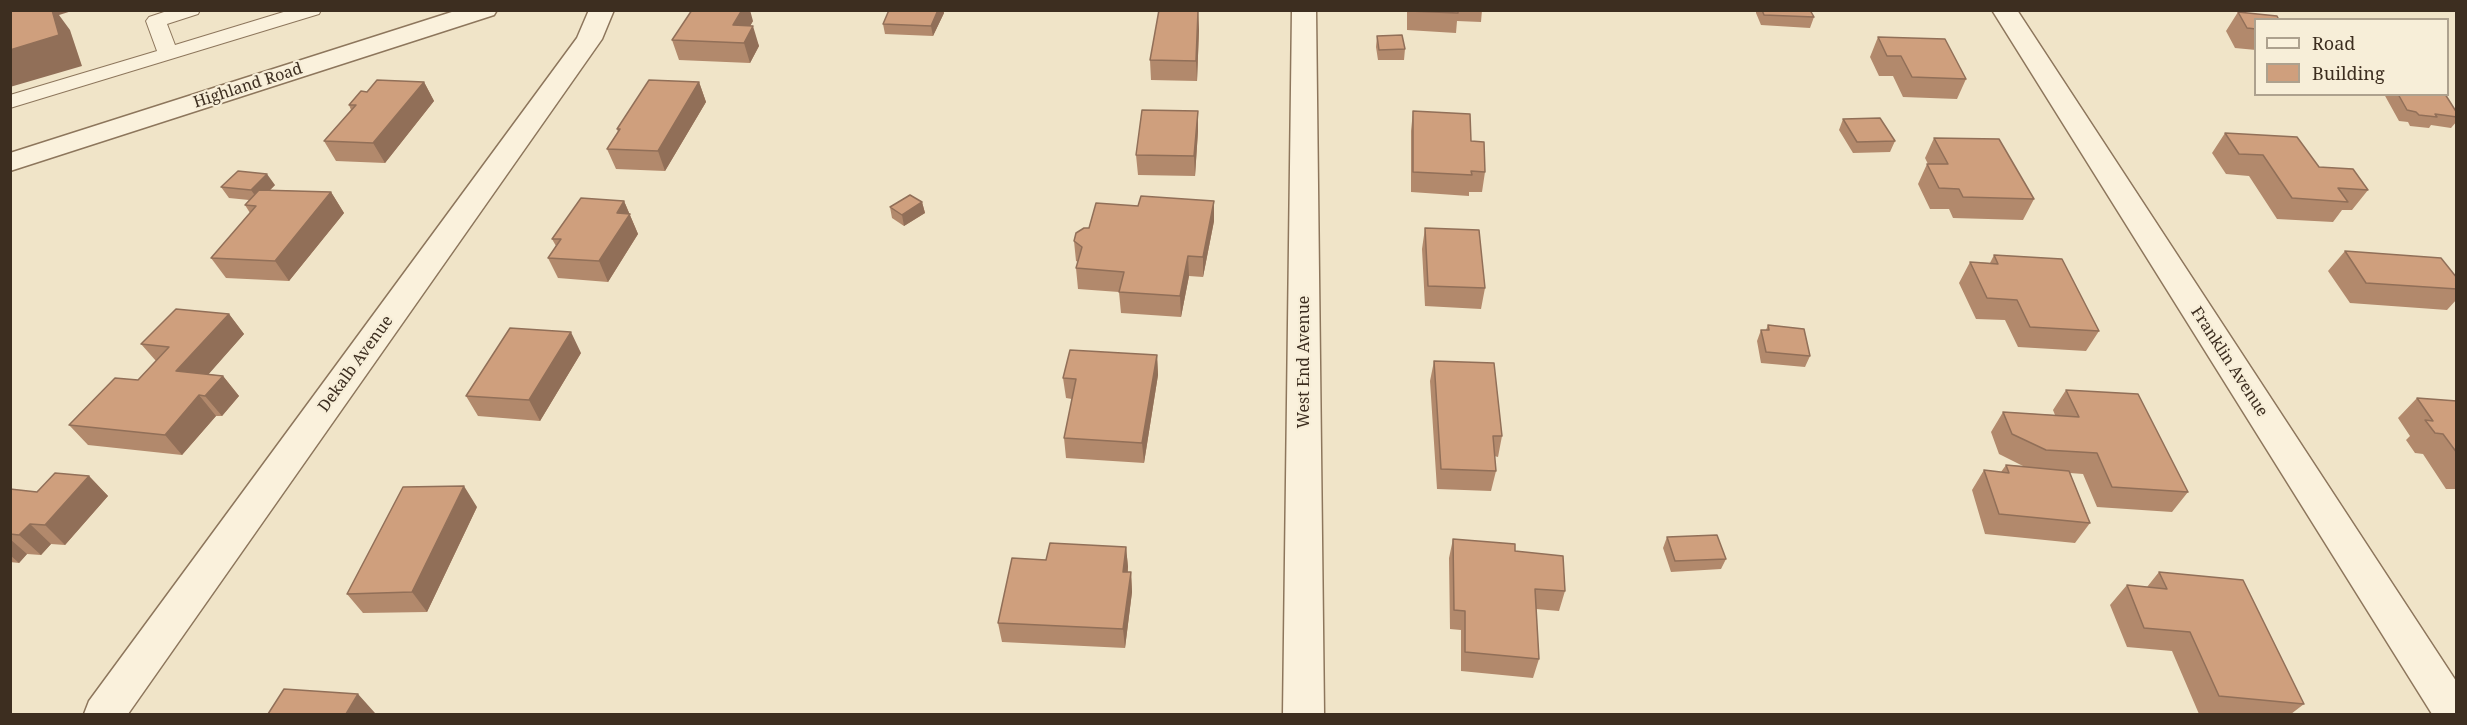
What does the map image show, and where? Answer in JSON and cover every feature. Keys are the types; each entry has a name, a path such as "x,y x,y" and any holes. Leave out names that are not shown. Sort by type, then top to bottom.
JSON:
{"street":[{"name":"Highland Road","path":"10,162 484,10"},
{"name":"Dekalb Avenue","path":"104,714 589,39 602,10"},
{"name":"West End Avenue","path":"1304,10 1304,714"},
{"name":"Franklin Avenue","path":"2004,10 2455,714"}],"lane":[{"path":"168,54 156,21 191,10"},
{"path":"10,102 312,10"}],"building":[{"path":"10,10 52,10 59,35 10,50"},
{"path":"692,10 742,10 733,25 753,26 744,43 672,40"},
{"path":"889,10 938,10 931,26 883,24"},
{"path":"1159,10 1198,11 1196,61 1150,60"},
{"path":"1409,10 1458,10 1458,13 1409,11"},
{"path":"1762,10 1810,10 1814,17 1764,15"},
{"path":"2238,12 2277,16 2278,18 2254,18 2254,29 2247,28"},
{"path":"1402,35 1405,49 1379,50 1377,36"},
{"path":"1878,37 1945,39 1966,79 1912,77 1901,56 1887,56"},
{"path":"377,80 424,82 373,143 324,141 356,105 349,105 361,91 367,92"},
{"path":"649,80 699,82 658,151 607,149 620,129 617,129"},
{"path":"2399,96 2446,96 2457,113 2457,117 2435,114 2437,117 2419,115 2407,110"},
{"path":"1142,110 1198,111 1194,156 1136,155"},
{"path":"1413,111 1470,114 1471,141 1484,142 1485,172 1471,171 1472,175 1413,172"},
{"path":"1880,118 1895,141 1857,142 1843,119"},
{"path":"2225,133 2297,137 2319,167 2353,169 2368,190 2338,188 2348,202 2292,198 2263,155 2239,154"},
{"path":"1934,138 1999,139 2034,199 1963,197 1959,189 1939,188 1927,164 1948,164"},
{"path":"238,171 267,174 251,190 221,187"},
{"path":"259,190 331,192 275,261 211,258 256,206 245,205"},
{"path":"910,195 922,202 902,215 890,207"},
{"path":"1141,196 1214,201 1203,257 1188,256 1180,296 1119,292 1124,272 1076,268 1082,247 1074,241 1076,233 1089,228 1096,203 1138,206"},
{"path":"581,198 624,201 617,213 630,214 599,261 548,258 561,239 552,239"},
{"path":"1425,228 1479,230 1485,288 1428,286"},
{"path":"2345,251 2441,258 2457,278 2457,289 2366,283"},
{"path":"1994,255 2062,259 2099,331 2030,327 2017,300 1987,298 1970,262 1998,264"},
{"path":"176,309 229,314 176,371 223,376 205,396 199,395 165,435 69,425 115,378 138,380 169,347 141,344"},
{"path":"1768,325 1804,329 1810,356 1766,352 1761,330 1769,330"},
{"path":"510,328 571,332 529,400 466,396"},
{"path":"1070,350 1157,355 1142,443 1064,438 1076,379 1063,378"},
{"path":"1434,361 1494,363 1502,436 1493,436 1496,471 1441,469"},
{"path":"2066,390 2138,394 2188,492 2112,487 2097,453 2046,450 2012,434 2003,412 2079,417"},
{"path":"2417,398 2457,401 2457,453 2443,434 2435,433 2425,420 2433,421"},
{"path":"2006,465 2069,471 2090,523 1999,514 1984,470 2009,473"},
{"path":"55,473 89,476 45,525 30,524 19,535 10,534 10,489 37,492"},
{"path":"464,486 412,592 347,594 403,487"},
{"path":"1717,535 1726,559 1675,561 1667,537"},
{"path":"1453,539 1515,544 1515,551 1563,556 1565,591 1535,589 1539,659 1465,652 1465,611 1454,610"},
{"path":"1050,543 1126,547 1123,572 1131,572 1123,629 998,623 1012,558 1046,560"},
{"path":"2159,572 2243,580 2304,704 2219,696 2190,632 2144,628 2127,585 2167,589"},
{"path":"284,689 358,694 346,714 268,714"}]}
